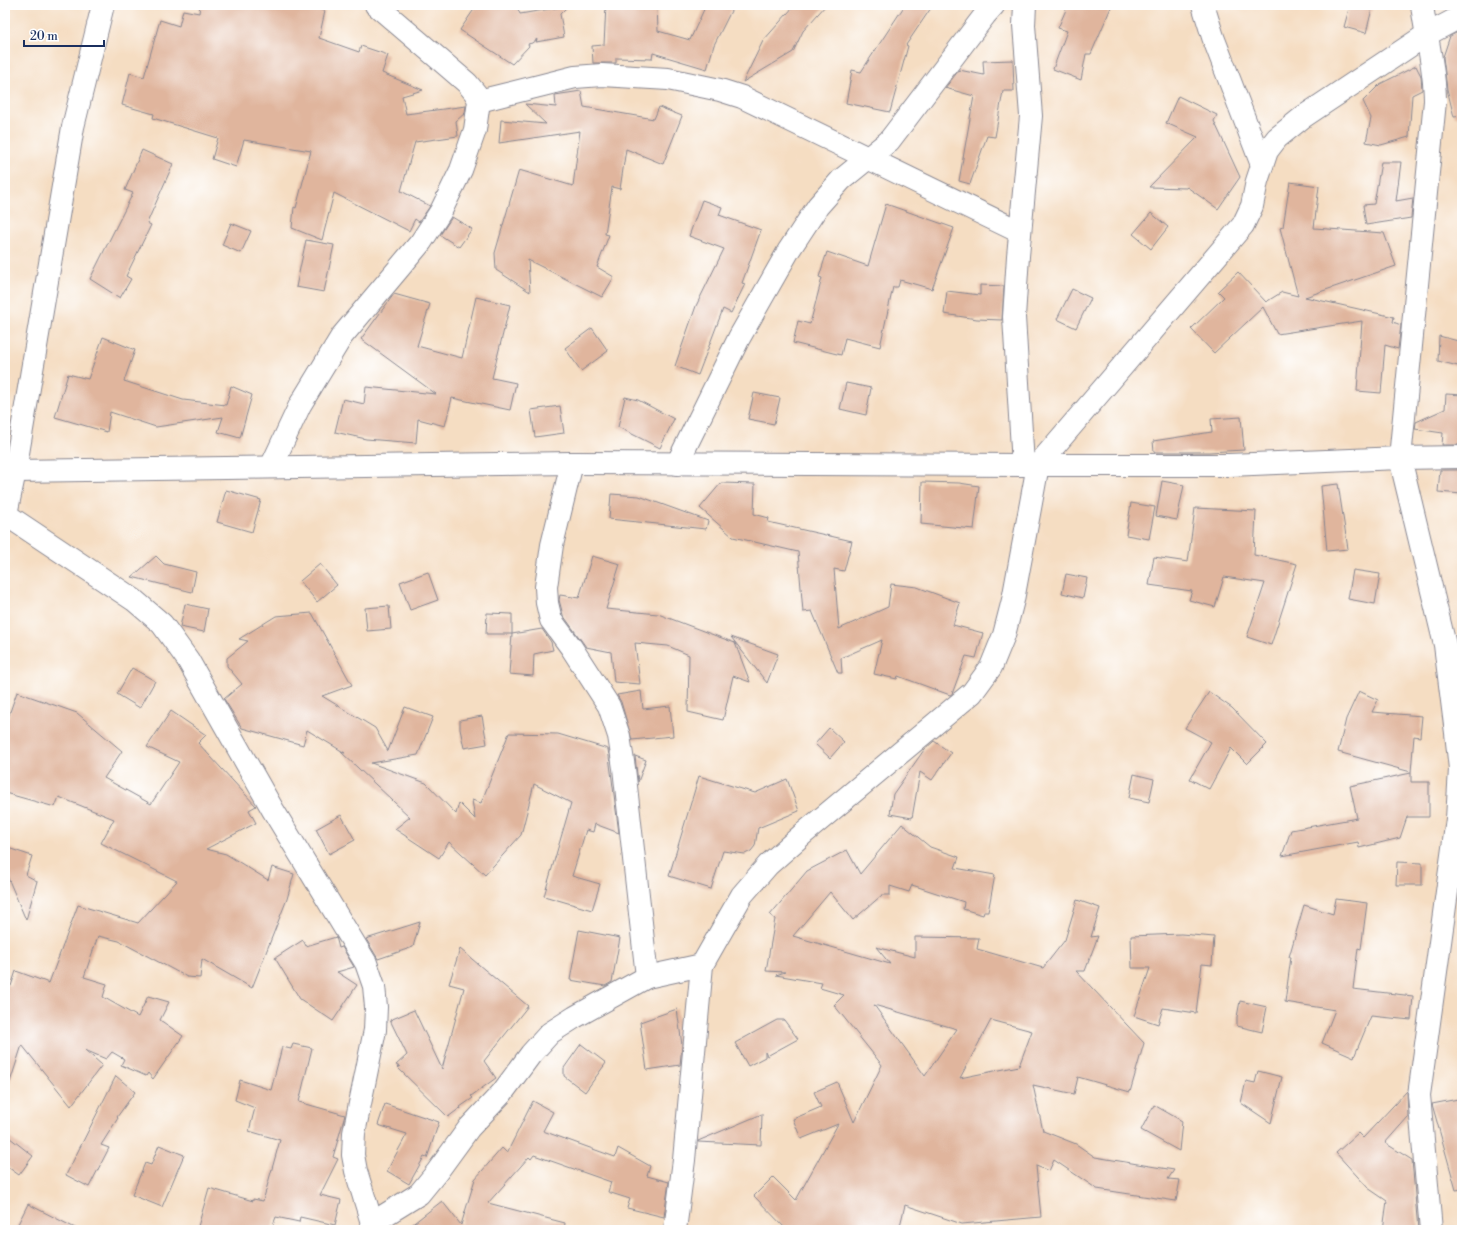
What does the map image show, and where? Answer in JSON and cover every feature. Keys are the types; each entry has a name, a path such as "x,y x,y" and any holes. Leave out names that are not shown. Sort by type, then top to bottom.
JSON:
{"street":[{"path":"103,5 73,127 10,468 5,516 134,600 162,624 188,660 272,810 366,963 374,986 376,1007 375,1030 354,1133 353,1155 371,1227 419,1194 469,1128 502,1092 531,1054 550,1033 575,1016 647,977 702,965"},
{"path":"271,467 300,405 342,336 422,242 441,211 461,170 475,130 479,101 476,94 467,82 376,5"},
{"path":"677,464 738,338 789,250 818,206 841,180 889,140 994,5"},
{"path":"675,1230 684,1160 702,965 742,895 768,865 972,693 991,667 1004,635 1013,600 1031,465 1014,317 1031,116 1024,25 1025,5"},
{"path":"1203,5 1213,36 1262,165"},
{"path":"1422,5 1435,81 1435,101 1400,458 1453,646 1460,769 1456,819 1420,1096 1431,1230"},
{"path":"1031,465 1243,225 1252,206 1262,165 1268,151 1277,138 1303,117 1426,35 1462,16"},
{"path":"479,101 575,77 602,75 668,79 720,90 742,97 1020,232"},
{"path":"10,468 572,464 1229,465 1462,457"},
{"path":"572,464 552,545 546,587 547,603 551,620 571,647 609,706 619,736 624,768 647,977"}],"building":[{"path":"200,5 303,5 325,11 319,38 359,52 361,46 388,55 382,73 423,90 402,96 406,114 466,106 465,113 456,121 458,136 415,142 401,191 430,206 419,222 415,219 409,231 334,193 322,240 292,228 294,207 296,208 311,151 244,140 236,167 212,159 218,138 153,118 154,114 122,105 130,73 144,77 160,20 179,26 183,10 199,13"},
{"path":"477,5 516,5 520,14 568,6 560,14 564,37 536,42 537,39 528,44 529,46 512,64 460,30"},
{"path":"606,5 657,5 658,31 690,40 706,5 734,5 714,45 707,69 653,53 652,59 616,58 616,63 593,63 592,46 604,45"},
{"path":"795,5 826,5 803,31 793,52 743,82 763,41"},
{"path":"905,5 933,5 906,45 908,46 890,112 846,103 852,70 861,72"},
{"path":"1068,5 1112,5 1091,54 1086,54 1081,80 1053,69 1067,31 1058,28"},
{"path":"1350,5 1373,5 1366,33 1344,27"},
{"path":"1462,30 1462,116 1454,117 1447,89 1443,57 1450,36"},
{"path":"1013,60 1014,91 1003,91 995,137 987,136 970,184 959,181 974,96 945,88 959,70 984,75 983,61"},
{"path":"1416,66 1421,76 1422,90 1412,95 1409,137 1381,145 1366,142 1371,118 1363,101 1380,84"},
{"path":"581,91 584,107 654,119 659,107 682,116 663,164 626,149 620,189 612,187 605,234 609,235 597,267 614,277 602,297 528,260 530,292 496,270 495,253 519,170 573,186 580,131 499,143 501,120 546,124 525,104 556,107 555,95"},
{"path":"1178,96 1217,115 1214,121 1240,177 1218,209 1187,187 1149,187 1198,137 1166,123"},
{"path":"142,150 173,164 147,223 151,225 126,276 131,279 120,298 90,279 133,193 125,190"},
{"path":"1381,162 1401,162 1396,201 1413,198 1411,218 1366,225 1363,205 1374,204"},
{"path":"1290,182 1319,186 1314,228 1384,233 1396,266 1305,297 1394,317 1393,322 1401,325 1398,349 1385,345 1381,393 1357,391 1362,321 1277,334 1263,307 1214,353 1191,329 1224,297 1218,291 1238,272 1266,302 1282,292 1298,296 1280,228 1283,227"},
{"path":"702,200 722,207 719,215 761,230 742,283 745,284 731,313 723,309 698,375 675,366 696,306 724,249 689,236"},
{"path":"886,204 954,228 932,289 900,280 898,287 893,287 880,347 845,338 841,355 793,343 798,321 810,324 822,278 819,277 827,252 868,266"},
{"path":"1151,213 1168,227 1151,249 1133,234"},
{"path":"452,217 472,229 459,247 440,235"},
{"path":"231,223 251,231 241,253 222,245"},
{"path":"306,240 334,245 324,292 296,287"},
{"path":"980,285 1004,286 1002,320 977,319 944,314 947,291 980,295"},
{"path":"1072,289 1091,298 1076,328 1057,319"},
{"path":"394,294 430,304 417,346 462,358 476,297 510,305 492,378 516,383 510,410 452,398 445,426 418,419 416,443 366,439 335,432 343,399 364,404 366,387 436,394 361,339"},
{"path":"592,328 608,351 581,371 565,348"},
{"path":"1439,336 1462,342 1462,367 1438,361"},
{"path":"103,337 135,350 124,381 183,400 226,405 231,386 252,395 240,438 218,432 223,417 156,427 110,412 107,432 55,417 68,374 88,379"},
{"path":"846,383 871,388 866,415 840,409"},
{"path":"754,393 780,398 774,424 748,419"},
{"path":"1446,394 1462,395 1462,445 1442,445 1443,433 1415,429 1416,422 1445,409"},
{"path":"625,397 638,400 674,419 660,448 618,427"},
{"path":"560,406 564,433 535,437 531,410"},
{"path":"1241,417 1244,450 1209,452 1154,452 1153,441 1212,432 1211,419"},
{"path":"1440,470 1462,470 1462,494 1438,492"},
{"path":"1162,481 1184,485 1177,520 1156,516"},
{"path":"922,482 959,483 979,486 974,529 921,524"},
{"path":"721,483 755,484 754,514 769,518 768,522 852,541 844,571 834,569 839,629 888,607 891,584 917,587 960,603 953,625 983,633 976,658 966,656 952,694 950,695 898,676 897,679 874,674 882,640 841,658 842,673 838,673 812,611 803,612 798,552 733,537 700,508"},
{"path":"1338,484 1348,549 1327,551 1321,486"},
{"path":"226,490 261,500 252,532 217,522"},
{"path":"611,494 639,496 708,521 706,529 609,519"},
{"path":"1131,503 1155,507 1149,539 1126,535"},
{"path":"1195,508 1256,511 1254,555 1297,564 1271,645 1247,637 1265,583 1224,577 1215,607 1189,600 1192,591 1149,585 1154,557 1188,562"},
{"path":"156,556 164,564 196,572 192,592 132,577"},
{"path":"592,556 620,564 606,609 658,614 735,643 750,682 733,676 723,720 688,712 689,655 668,646 635,643 640,684 614,682 611,652 586,647 563,615 559,600 560,595 579,598"},
{"path":"320,564 337,585 317,602 300,581"},
{"path":"1353,570 1380,574 1375,604 1348,599"},
{"path":"428,572 438,600 410,610 400,582"},
{"path":"1066,574 1087,578 1083,598 1062,593"},
{"path":"185,604 208,609 204,632 180,627"},
{"path":"389,606 391,629 367,631 365,608"},
{"path":"312,613 352,685 322,696 375,728 388,751 405,707 433,717 418,755 371,763 426,783 456,814 459,803 475,819 472,800 481,803 509,733 558,734 608,749 619,833 595,824 593,832 586,830 572,876 600,884 592,910 544,896 571,803 534,784 521,835 485,875 449,842 439,858 395,829 410,817 341,752 345,753 307,730 303,745 242,728 224,699 242,684 227,666 227,658 248,641 239,639 276,616"},
{"path":"487,613 512,614 512,634 486,634"},
{"path":"542,629 551,642 553,650 534,654 533,676 509,674 512,634"},
{"path":"731,637 778,654 767,683"},
{"path":"132,668 155,681 140,708 117,694"},
{"path":"641,691 643,709 670,706 673,736 632,740 621,702 617,695"},
{"path":"1359,691 1378,700 1372,712 1422,716 1420,737 1414,736 1411,772 1338,752 1346,719"},
{"path":"17,692 77,713 122,751 104,778 151,804 179,762 147,747 171,711 206,735 198,743 256,806 249,810 256,823 206,849 226,854 268,880 272,867 294,874 287,899 252,988 202,959 200,978 187,977 119,941 98,936 84,977 107,984 103,997 138,1017 148,996 169,1002 160,1020 183,1036 153,1079 148,1073 146,1076 121,1065 124,1059 112,1052 106,1059 85,1050 102,1065 71,1106 22,1045 10,1082 5,1081 5,984 11,986 16,971 49,983 78,905 138,923 177,881 101,843 114,819 59,797 55,807 5,793 5,726"},
{"path":"1209,692 1232,708 1267,744 1247,764 1231,748 1209,789 1190,779 1211,742 1185,728"},
{"path":"482,716 487,744 464,748 460,729 460,720"},
{"path":"829,728 844,742 830,758 815,744"},
{"path":"934,741 951,753 932,780 920,772 912,818 890,814 893,794 924,750"},
{"path":"635,756 646,760 638,782 636,766"},
{"path":"1411,773 1411,782 1429,782 1429,817 1407,817 1400,838 1359,848 1358,842 1282,856 1291,830 1357,818 1350,786"},
{"path":"1134,774 1154,779 1149,802 1129,798"},
{"path":"699,776 755,793 787,779 799,811 758,828 755,846 751,851 745,854 723,851 711,889 669,876"},
{"path":"341,815 355,840 329,854 316,829"},
{"path":"902,824 930,847 959,857 955,868 995,875 988,912 984,912 983,915 963,909 964,902 912,885 909,892 890,886 890,895 882,895 853,920 830,892 793,936 890,964 876,947 915,957 915,937 979,938 977,949 1043,968 1065,940 1077,900 1100,908 1091,937 1098,936 1085,971 1076,971 1144,1043 1130,1092 1078,1077 1074,1094 1033,1085 1043,1131 1076,1144 1095,1157 1174,1170 1168,1179 1180,1180 1176,1201 1097,1189 1054,1160 1049,1171 1036,1166 1041,1217 962,1224 905,1205 899,1230 787,1230 754,1196 773,1177 796,1200 838,1124 801,1139 793,1119 821,1107 814,1092 837,1082 854,1122 882,1065 834,1005 844,995 820,988 822,983 776,975 785,972 766,971 775,919 770,915 807,871 847,850 860,874","holes":["874,1005 957,1029 925,1076","991,1020 1032,1031 1019,1066 960,1078"]},
{"path":"5,847 32,856 26,875 37,881 26,920 5,871"},
{"path":"1397,862 1422,863 1422,885 1396,885"},
{"path":"1336,899 1367,903 1361,949 1358,948 1353,989 1413,996 1411,1020 1371,1016 1354,1057 1322,1043 1335,1010 1285,1002 1291,957 1289,957 1304,905 1333,914"},
{"path":"420,922 413,947 378,959 366,939"},
{"path":"579,930 620,938 612,982 605,986 570,980"},
{"path":"1181,934 1214,937 1212,965 1202,964 1196,1013 1163,1008 1158,1024 1134,1016 1150,968 1132,968 1131,936"},
{"path":"336,937 339,948 342,947 354,967 337,972 357,985 333,1021 300,999 275,958 303,940 306,946"},
{"path":"460,949 528,1006 484,1061 496,1078 471,1096 473,1098 460,1107 461,1109 460,1108 448,1117 397,1067 400,1067 396,1065 407,1055 390,1020 414,1010 442,1069 464,988 449,984"},
{"path":"1240,1001 1267,1007 1262,1032 1237,1026"},
{"path":"677,1009 682,1045 680,1065 647,1070 640,1022"},
{"path":"777,1020 784,1020 798,1039 767,1056 765,1052 765,1057 748,1066 735,1043"},
{"path":"293,1044 312,1048 299,1102 345,1115 333,1157 338,1159 320,1195 341,1200 335,1225 300,1217 299,1222 276,1217 271,1230 197,1230 209,1188 253,1201 253,1199 263,1201 280,1140 249,1131 255,1108 235,1100 240,1080 271,1090 282,1047 291,1049"},
{"path":"581,1044 606,1063 585,1092 564,1076 564,1068"},
{"path":"1258,1071 1282,1077 1271,1123 1241,1103 1246,1081 1255,1083"},
{"path":"116,1076 135,1092 117,1117 118,1118 101,1145 109,1148 89,1187 66,1175"},
{"path":"1407,1091 1408,1117 1385,1143 1412,1160 1418,1230 1383,1230 1387,1201 1368,1188 1336,1153 1358,1133 1363,1138"},
{"path":"1458,1099 1462,1120 1462,1189 1456,1190 1432,1104"},
{"path":"533,1101 553,1112 543,1131 615,1157 618,1148 650,1166 647,1176 669,1182 664,1217 627,1208 630,1199 608,1192 611,1182 534,1155 531,1159 529,1157 488,1203 565,1223 564,1230 405,1230 442,1201 461,1225 475,1179 502,1148 507,1153"},
{"path":"385,1104 439,1122 427,1158 424,1157 409,1184 387,1171 407,1134 378,1125"},
{"path":"1154,1105 1182,1121 1179,1151 1141,1130"},
{"path":"762,1114 761,1145 698,1142 698,1141"},
{"path":"5,1134 33,1156 19,1175 5,1165"},
{"path":"159,1145 184,1155 162,1207 132,1195 145,1163 151,1165"},
{"path":"28,1204 79,1230 15,1230"}]}
